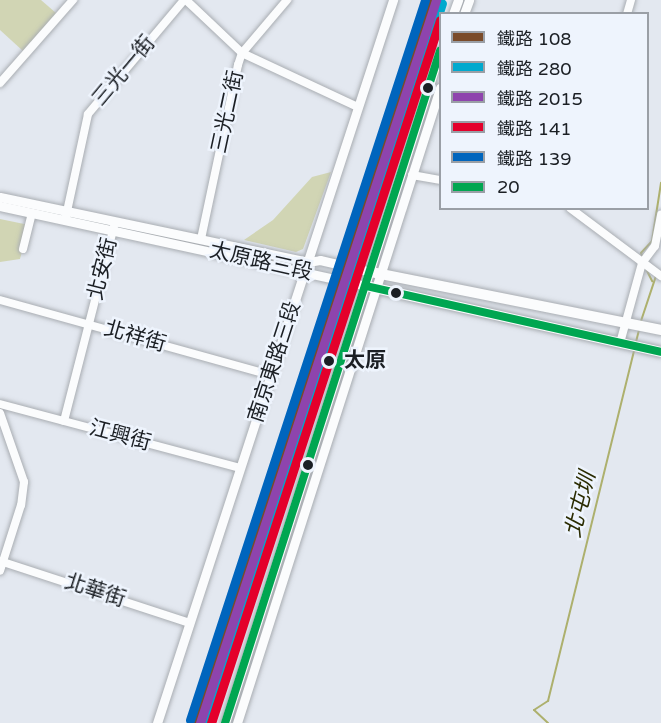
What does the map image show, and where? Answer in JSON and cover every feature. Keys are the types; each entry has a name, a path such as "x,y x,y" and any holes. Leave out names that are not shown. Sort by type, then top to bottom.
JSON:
{"main road":[{"name":"太原路三段","path":"371,272 661,330"},
{"name":"太原路三段","path":"366,286 661,352"}],"street":[{"path":"0,83 73,0"},
{"path":"185,0 243,53 358,107"},
{"name":"三光一街","path":"67,215 88,114 185,0"},
{"name":"三光二街","path":"201,239 243,53 287,0"},
{"name":"南京東路三段","path":"157,723 393,0"},
{"path":"225,723 439,57"},
{"path":"237,723 378,290 439,94"},
{"path":"412,175 439,180"},
{"name":"太原路三段","path":"0,197 67,215 306,267 320,260 371,272"},
{"name":"太原路三段","path":"0,206 32,213 67,215"},
{"path":"573,210 661,276"},
{"path":"23,249 32,213"},
{"path":"620,343 642,263 655,246 661,215"},
{"name":"太原路三段","path":"114,225 201,239 306,267 366,286"},
{"name":"北安街","path":"64,421 114,225"},
{"name":"北祥街","path":"0,300 270,375"},
{"name":"江興街","path":"0,404 241,468"},
{"path":"0,413 24,482 21,505 1,561 0,571"},
{"name":"北華街","path":"1,561 189,624"}],"green space":[{"path":"0,0 41,0 56,13 23,51 0,30"},
{"path":"331,172 303,249 296,252 244,240 273,220 312,177"},
{"path":"0,219 29,225 20,259 0,262"}],"waterway":[{"name":"北屯圳","path":"643,259 641,253 652,241 661,183"},
{"name":"北屯圳","path":"645,267 652,281"},
{"name":"北屯圳","path":"641,321 656,276"},
{"name":"北屯圳","path":"636,342 639,330"},
{"name":"北屯圳","path":"548,723 534,710 548,701 634,350"}],"rail line":[{"name":"139","path":"190,720 425,0"},
{"name":"108","path":"196,723 432,0"},
{"name":"2015","path":"200,723 436,0"},
{"name":"280","path":"439,12 442,3"},
{"name":"280","path":"207,723 439,12"},
{"name":"141","path":"211,723 439,23"}],"transit line":[{"name":"20","path":"225,723 439,54"},
{"name":"20","path":"366,286 661,352"}],"place":[{"name":"太原","path":"329,361"}]}
